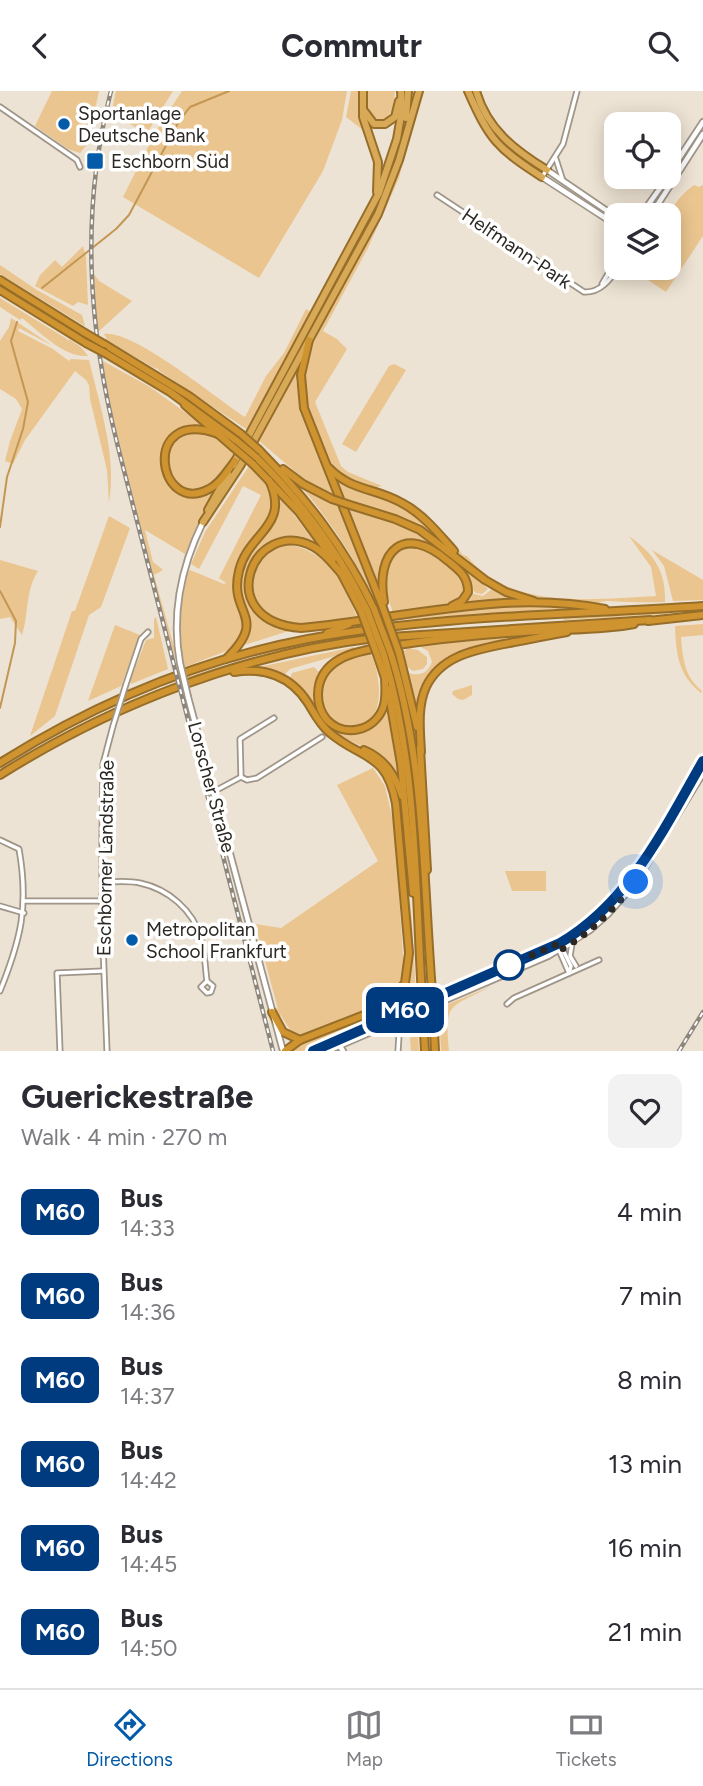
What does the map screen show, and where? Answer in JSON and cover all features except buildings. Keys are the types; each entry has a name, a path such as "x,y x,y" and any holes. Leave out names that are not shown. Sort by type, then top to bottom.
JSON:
{"highway":[{"path":"363,91 365,125 376,151 379,168 379,186 368,216"},
{"path":"363,107 371,122 385,124 395,117 404,91"},
{"path":"404,91 405,138"},
{"path":"203,522 368,216 392,159 404,91"},
{"path":"203,522 230,484 377,214 393,177 419,91"},
{"path":"469,91 483,126 493,140 542,177"},
{"path":"477,91 485,114 499,135 547,170"},
{"path":"0,280 190,396 288,489 344,567 367,610 413,709 421,752"},
{"path":"0,291 170,392 256,457 332,499 396,519 420,530 499,589 543,603"},
{"path":"309,340 301,375 306,415 388,621 388,655 383,709 377,720 357,730 342,729 328,721 321,712 318,695 323,674 335,661 356,652 456,636 625,626"},
{"path":"170,392 218,434"},
{"path":"235,461 216,484 203,492 187,492 169,479 163,458 166,447 173,438 192,429 237,441"},
{"path":"225,660 240,646 247,632 237,579 244,557 275,515 276,500 256,457"},
{"path":"325,464 346,484 387,496 412,509 429,523 469,568"},
{"path":"269,480 308,523 367,610 403,696 412,744 435,1051"},
{"path":"341,573 324,555 310,546 293,541 282,542 266,549 254,561 248,577 249,593 255,608 262,616 283,626 300,628 493,604 543,603 614,611"},
{"path":"384,608 381,579 386,561 397,548 416,543 436,551 462,572 467,581 468,592 463,601 446,608"},
{"path":"0,763 107,704 159,682 225,660 319,637 432,623 703,606"},
{"path":"0,775 31,755 104,717 211,676 265,659 355,641 428,633 703,615"},
{"path":"426,904 421,708 425,689 440,669 451,660 479,649 650,620"},
{"path":"319,637 358,621"},
{"path":"388,655 406,754 425,1051"},
{"path":"211,676 253,670 278,675 299,691 329,732 381,767 393,792 398,823 408,968 401,990 385,1005 369,1014 300,1040 284,1051"},
{"path":"384,676 398,738 418,929"},
{"path":"349,744 371,753 389,768 398,783 405,811"},
{"path":"272,1012 283,1032 300,1040"}],"main road":[{"path":"681,156 703,122"},
{"path":"659,203 703,134"},
{"path":"547,170 604,209"},
{"path":"542,177 604,217"},
{"name":"Lorscher Straße","path":"203,522 185,564 178,598 176,634 180,663 284,1051"},
{"path":"327,1051 342,1048 560,947 582,930 626,887 703,761"},
{"path":"313,1051 572,944 608,914 636,882 703,773"},
{"path":"336,1040 342,1048"},
{"path":"334,1050 336,1040"}],"street":[{"path":"542,177 556,158 566,137 577,91"},
{"path":"0,107 77,160 80,167"},
{"path":"556,158 556,167 564,183"},
{"name":"Helfmann-Park","path":"437,195 582,291 592,292 599,289 607,280"},
{"name":"Helfmann-Park","path":"599,289 604,280"},
{"name":"Eschborner Landstraße","path":"107,1051 103,971 103,764 141,639 148,632"},
{"path":"241,777 240,739 274,718"},
{"path":"241,777 247,780 257,778 322,737"},
{"path":"213,792 241,777"},
{"path":"0,840 19,849 24,901 19,943 0,991"},
{"path":"102,882 137,882 152,886 176,899 192,918 200,933 207,981 213,986 211,992 207,993 202,991 201,985 207,981"},
{"path":"24,901 103,901"},
{"path":"0,906 24,913"},
{"path":"572,944 570,956 578,967"},
{"path":"560,947 570,963 578,967 599,960"},
{"path":"560,947 569,972"},
{"path":"569,972 570,963"},
{"path":"507,1004 514,998 569,972 578,971 578,967"},
{"path":"60,1051 57,973 103,971"},
{"path":"398,1051 400,1019"}],"shaded area":[{"name":"Sportanlage Deutsche Bank","path":"52,91 99,91 88,143 80,153 68,149 35,126"},
{"path":"116,91 173,91 147,133 111,114"},
{"path":"182,91 347,91 342,120 323,171 259,278 123,197 156,131"},
{"path":"351,91 360,91 363,130 346,117"},
{"path":"367,91 395,91 393,106 383,121 372,119 368,113"},
{"path":"411,130 399,178 368,248 323,331 347,349 315,402 341,466 348,472 382,486 377,487 414,506 425,515 435,524 463,555 485,574 506,586 529,594 580,599 656,596 651,567 629,536 657,564 663,581 665,602 607,601 560,604 528,596 497,583 472,566 421,512 348,481 339,474 318,439 304,387 305,366 313,343 389,199"},
{"path":"694,185 703,185 703,236 681,269 681,203 676,203"},
{"path":"83,246 88,305 78,302 73,306 35,286 40,275 55,260 62,267"},
{"path":"0,265 82,315 85,326 0,274"},
{"path":"93,273 99,281 132,301 98,332 94,307"},
{"path":"648,280 674,280 666,292"},
{"path":"0,298 67,341 69,339 88,356 79,356 61,349 22,318 20,320 0,307"},
{"path":"306,309 311,312 249,431 158,368 108,341 104,334 117,335 154,353 245,417 266,376 284,353"},
{"path":"11,318 53,346 19,328 18,331 53,349 69,361 89,360 109,449 109,503 107,470 89,385 75,371 25,440 13,464 5,461 22,409 16,399 0,389 0,341"},
{"path":"303,355 296,380 300,402 335,495 310,484 258,440"},
{"path":"101,360 150,387 204,426 182,428 169,437 162,450 161,463 165,477 174,487 187,494 202,494 220,486 191,540 183,562 185,554 145,530 153,562 163,570 154,575 174,647 175,665 110,411"},
{"path":"394,364 406,370 356,452 342,444 389,366"},
{"path":"187,432 215,438 236,454 219,478 206,487 189,489 178,486 169,470 167,449"},
{"path":"249,466 266,481 273,494 273,507 268,519 242,556 237,570 237,591 246,628 234,648 185,667 179,617 181,589 190,570 226,583 219,578 261,495 243,486 199,569 191,564 205,532"},
{"path":"333,475 350,486 395,502 429,527 427,530 341,497"},
{"path":"299,484 339,505 381,608 343,543"},
{"path":"278,494 323,553 299,540 284,540 271,545 251,563 245,589 249,602 265,620 292,630 244,645 250,626 240,593 241,570 275,519"},
{"path":"346,508 411,527 446,551 488,589 482,594 476,593 442,553 435,547 418,541 387,558 381,572 380,591"},
{"path":"109,516 130,528 101,607 89,615 55,716 30,736 72,611 75,611"},
{"path":"290,545 315,554 325,562 342,582 357,618 320,625 291,624 268,614 258,604 252,579 256,567 263,556"},
{"path":"415,547 432,552 450,563 462,578 464,595 450,605 393,613 385,582 388,563 402,550"},
{"path":"652,550 703,580 703,600 673,601 664,566"},
{"path":"0,560 38,571 31,586 22,635 10,617 0,619"},
{"path":"492,589 521,600 464,603 470,593 483,596"},
{"path":"495,605 562,607 393,618"},
{"path":"667,612 564,620 563,618"},
{"path":"156,617 168,669 131,684 146,640 154,638"},
{"path":"703,624 703,635 681,637 686,667 701,693 683,671 676,645 675,626"},
{"path":"115,625 140,635 121,686 88,701"},
{"path":"562,630 474,648 435,671 418,715 408,673 423,673 432,662 428,651 417,645 437,640"},
{"path":"364,633 365,635 279,652 188,679 187,677 282,649"},
{"path":"354,647 356,650 290,669 284,675 254,668"},
{"path":"408,648 418,650 427,657 427,664 423,669 413,671 407,667 404,651"},
{"path":"370,652 379,684 375,713 363,724 350,727 339,725 330,719 321,698 326,675 343,660"},
{"path":"314,667 321,674 317,706 341,731 371,726 386,701 399,779 372,751 332,732 301,689 289,680 292,673"},
{"path":"472,685 472,695 463,700 452,694 453,691"},
{"path":"373,768 385,786 395,830 404,973 393,995 378,1007 302,1035 292,1033 280,1014 283,1026 288,1032 282,1027 275,1007 278,1009 255,924 281,928 378,861 337,785"},
{"path":"390,777 395,784 401,810 412,921 415,1001 303,1051 290,1051 305,1041 386,1008 401,994 409,978 411,949"},
{"path":"505,871 546,871 546,891 512,891"},
{"path":"492,986 453,1008 448,1023 449,1051 441,1051 439,1008"},
{"path":"417,1019 419,1051 411,1051 409,1023"}],"waterway":[{"path":"42,288 116,229 129,215 179,121 190,107 229,91"},
{"path":"0,527 7,477 23,429 28,402 11,341 17,322"},
{"path":"0,591 16,621 15,643 0,708"}],"railway":[{"path":"111,91 101,136 92,225 94,314 100,358 118,447 273,1051"},
{"path":"679,1051 703,1012"}],"bus line":[{"name":"M60","path":"313,1051 560,943 582,930 626,887 703,761"}],"place":[{"name":"Sportanlage Deutsche Bank","path":"64,124"},
{"name":"Eschborn Süd","path":"95,161"},
{"name":"Metropolitan School Frankfurt","path":"132,940"}],"route":[{"path":"509,965 560,943 562,949 572,944 608,914 636,882"}]}
